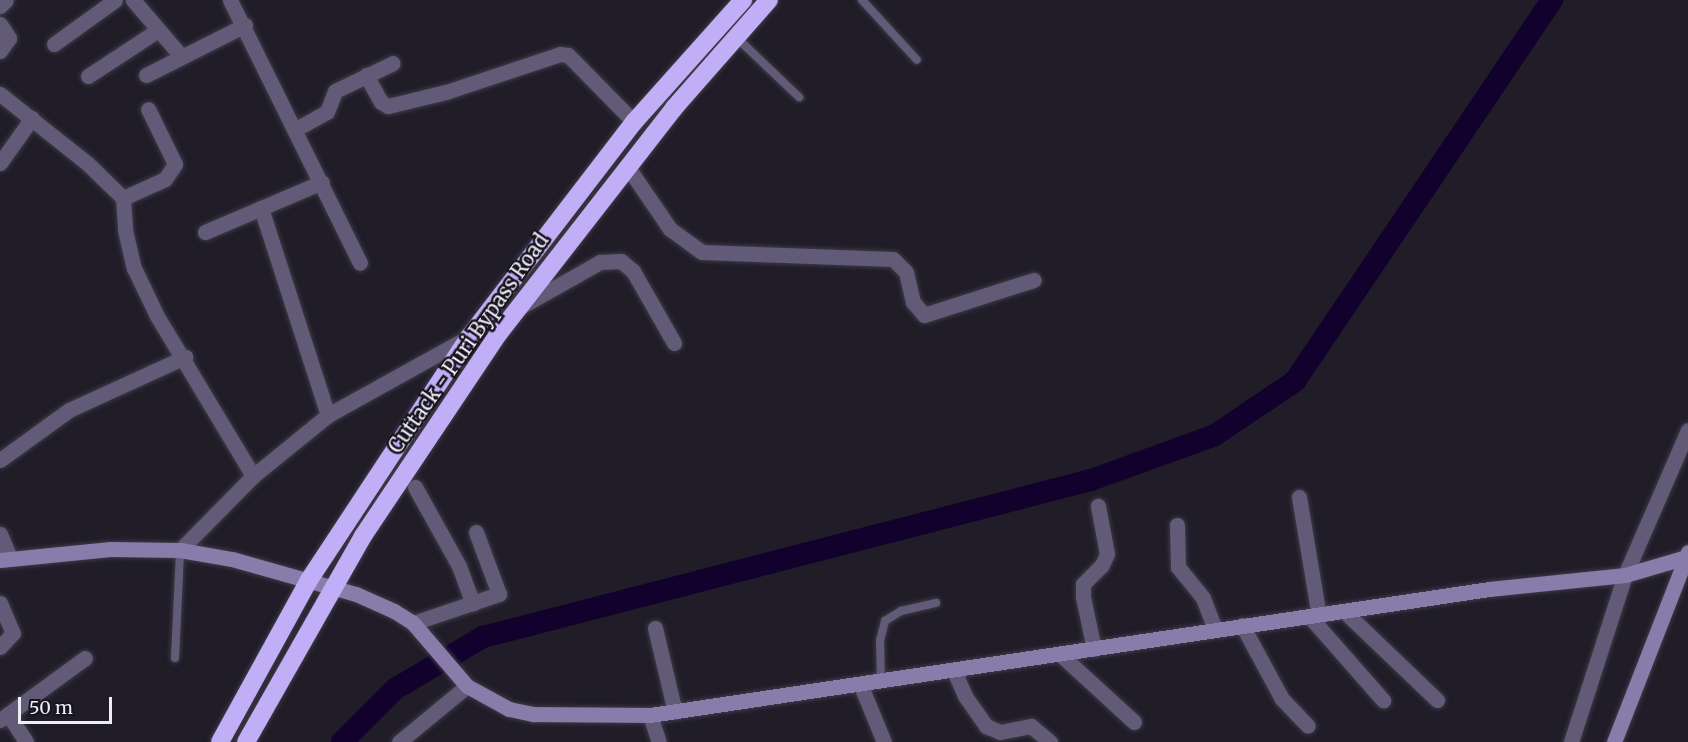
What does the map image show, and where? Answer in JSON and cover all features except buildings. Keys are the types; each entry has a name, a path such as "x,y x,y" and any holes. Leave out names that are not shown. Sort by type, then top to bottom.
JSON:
{"highway":[{"name":"Cuttack - Puri Bypass Road","path":"220,742 309,580 469,337 634,122 743,0"},
{"name":"Cuttack - Puri Bypass Road","path":"246,742 333,588 430,434 516,309 627,166 770,0"}],"street":[{"path":"0,6 6,0"},
{"path":"54,44 115,0"},
{"path":"133,0 181,56"},
{"path":"230,0 245,25 360,263"},
{"path":"0,24 9,38 0,51"},
{"path":"146,75 245,25"},
{"path":"88,76 158,30"},
{"path":"368,79 381,102 393,105 446,92 560,54 574,59 634,122"},
{"path":"296,129 327,112 335,91 368,79 393,63"},
{"path":"0,94 32,118 123,198 125,230 132,262 157,316 185,357 253,476"},
{"path":"123,198 165,179 175,164 148,109"},
{"path":"0,163 32,118"},
{"path":"627,166 670,229 702,252 893,259 906,272 913,303 924,315 1034,280"},
{"path":"205,232 322,182"},
{"path":"261,208 294,302 328,415"},
{"path":"516,309 600,262 621,261 633,271 674,343"},
{"path":"180,550 253,476 328,415 469,337"},
{"path":"0,459 69,410 185,357"},
{"path":"1571,742 1625,575 1688,430"},
{"path":"415,487 459,566 472,604"},
{"path":"1299,497 1314,616 1383,700"},
{"path":"1094,649 1083,597 1083,584 1102,565 1107,554 1098,506"},
{"path":"1177,525 1178,567 1203,597 1215,629"},
{"path":"418,628 499,594 476,532"},
{"path":"0,534 5,559 110,549 180,550 309,580 333,588 379,604 418,628 464,683 488,700 533,714 650,715 675,712 861,686 1242,625 1346,613 1489,589 1625,575 1687,555"},
{"path":"1614,742 1687,555"},
{"path":"0,603 13,633 0,647"},
{"path":"1346,613 1437,700"},
{"path":"1242,625 1277,692 1308,726"},
{"path":"654,628 675,712"},
{"path":"1061,655 1134,722"},
{"path":"26,742 4,717 85,658"},
{"path":"954,671 965,696 986,726 1000,732 1031,726 1050,742"},
{"path":"399,742 464,683"},
{"path":"861,686 884,742"},
{"path":"650,715 658,742"}],"lane":[{"path":"862,0 917,60"},
{"path":"736,37 799,97"},
{"path":"175,658 180,550"},
{"path":"881,682 880,641 885,621 901,611 936,603"}],"waterway":[{"path":"342,742 395,689 483,637 1091,480 1215,435 1295,381 1552,0"}]}
